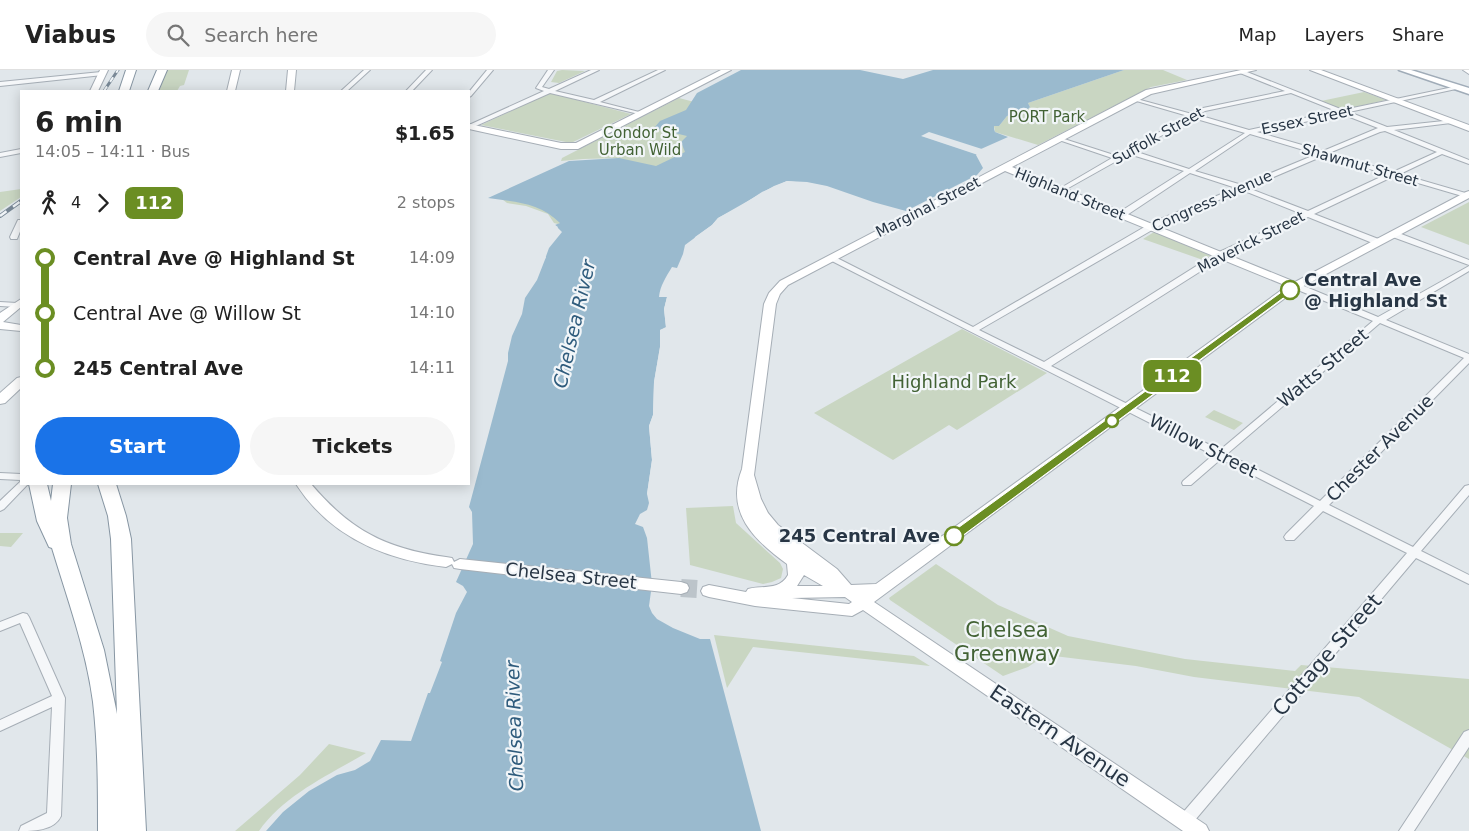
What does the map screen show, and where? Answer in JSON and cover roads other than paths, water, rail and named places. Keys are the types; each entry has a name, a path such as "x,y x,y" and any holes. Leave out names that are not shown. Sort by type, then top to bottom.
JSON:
{"highway":[{"path":"124,90 132,70"},
{"path":"142,70 143,90"},
{"path":"143,90 162,70"},
{"path":"38,485 48,528 63,555"},
{"path":"62,485 58,518 63,555 90,637 100,678 108,743 111,831"},
{"path":"111,485 121,539 133,831"}],"main road":[{"path":"232,90 236,70"},
{"path":"290,90 292,70"},
{"path":"470,127 558,146 572,146 584,143 727,70"},
{"name":"Marginal Street","path":"847,590 819,577 792,559 763,535 747,511 743,492 748,469 771,301 778,290 787,281 830,258 1158,89 1252,70"},
{"path":"1314,70 1469,128"},
{"path":"1403,70 1464,89"},
{"path":"94,90 101,75"},
{"path":"281,90 291,80"},
{"name":"Congress Avenue","path":"1451,122 1469,119"},
{"name":"Highland Street","path":"1004,168 1296,286"},
{"path":"857,606 1296,286 1468,195"},
{"path":"1,326 20,306"},
{"path":"1,326 20,329"},
{"path":"0,400 20,382"},
{"name":"Marginal Street","path":"748,469 750,492 770,525 795,549 834,574 847,590"},
{"name":"Chelsea Street","path":"304,485 326,510 359,537 398,554 446,563 857,606"},
{"path":"769,597 784,589 795,579 797,568 792,559"},
{"path":"769,597 816,600 847,590 881,590"},
{"name":"Eastern Avenue","path":"847,590 857,606 1192,826"}],"street":[{"path":"345,90 367,70"},
{"path":"410,90 429,70"},
{"path":"470,94 490,70"},
{"path":"552,70 539,88 641,114"},
{"path":"470,127 596,70"},
{"path":"595,102 662,70"},
{"path":"1242,72 1469,162"},
{"path":"0,84 87,78 101,75"},
{"name":"Essex Street","path":"1121,215 1248,133 1396,101 1464,89"},
{"name":"Suffolk Street","path":"1061,190 1191,116 1209,108 1290,92"},
{"name":"Shawmut Street","path":"1135,100 1468,195"},
{"name":"Congress Avenue","path":"973,330 1151,227 1384,129 1451,122"},
{"path":"1059,139 1118,158"},
{"path":"0,155 20,151"},
{"path":"1129,152 1242,188 1378,242"},
{"name":"Maverick Street","path":"1045,366 1220,255 1441,152"},
{"path":"14,236 20,224"},
{"path":"1393,234 1469,263"},
{"name":"Willow Street","path":"830,258 1469,580"},
{"name":"Watts Street","path":"1188,483 1379,320 1469,268"},
{"name":"Highland Street","path":"1296,286 1469,358"},
{"path":"0,304 20,306"},
{"name":"Chester Avenue","path":"1290,537 1469,358"},
{"path":"0,476 20,477"},
{"path":"0,507 22,485"},
{"name":"Cottage Street","path":"1192,826 1469,488"},
{"path":"0,627 23,616 59,698 54,816 26,831"},
{"path":"0,726 59,698"},
{"path":"1406,831 1469,736"}],"water":[{"name":"Chelsea River","path":"741,70 860,70 903,79 933,70 1124,70 1028,103 1030,107 1028,109 1007,116 999,126 994,126 994,129 995,132 1008,137 981,149 976,155 983,168 977,175 906,211 827,186 807,182 787,181 774,186 718,218 712,225 685,245 677,268 672,267 664,282 659,297 667,297 664,309 666,328 660,330 660,347 654,382 653,415 649,426 652,460 647,494 649,503 647,510 640,514 635,524 643,527 647,538 652,584 649,606 657,619 673,628 700,639 710,639 761,831 266,831 283,812 309,791 337,775 355,770 370,761 381,740 411,741 428,693 430,693 442,662 440,661 456,613 467,592 463,586 456,582 473,544 472,512 469,507 508,361 512,336 522,314 525,298 537,280 546,257 541,254 558,227 555,225 560,223 552,216 535,207 517,202 488,198 569,161 619,158 656,166 685,152 681,142 687,136 654,128 660,121 686,110 697,93"}],"tunnel":[{"path":"681,588 697,589"}],"railway":[{"path":"105,90 118,70"},
{"path":"0,216 20,202"}],"place":[{"name":"Central Ave @ Highland St","path":"1290,290"},
{"name":"245 Central Ave","path":"954,536"}],"park label":[{"name":"PORT Park","path":"1047,117"},
{"name":"Condor St Urban Wild","path":"640,142"},
{"name":"Highland Park","path":"954,382"},
{"name":"Chelsea Greenway","path":"1007,642"}]}
